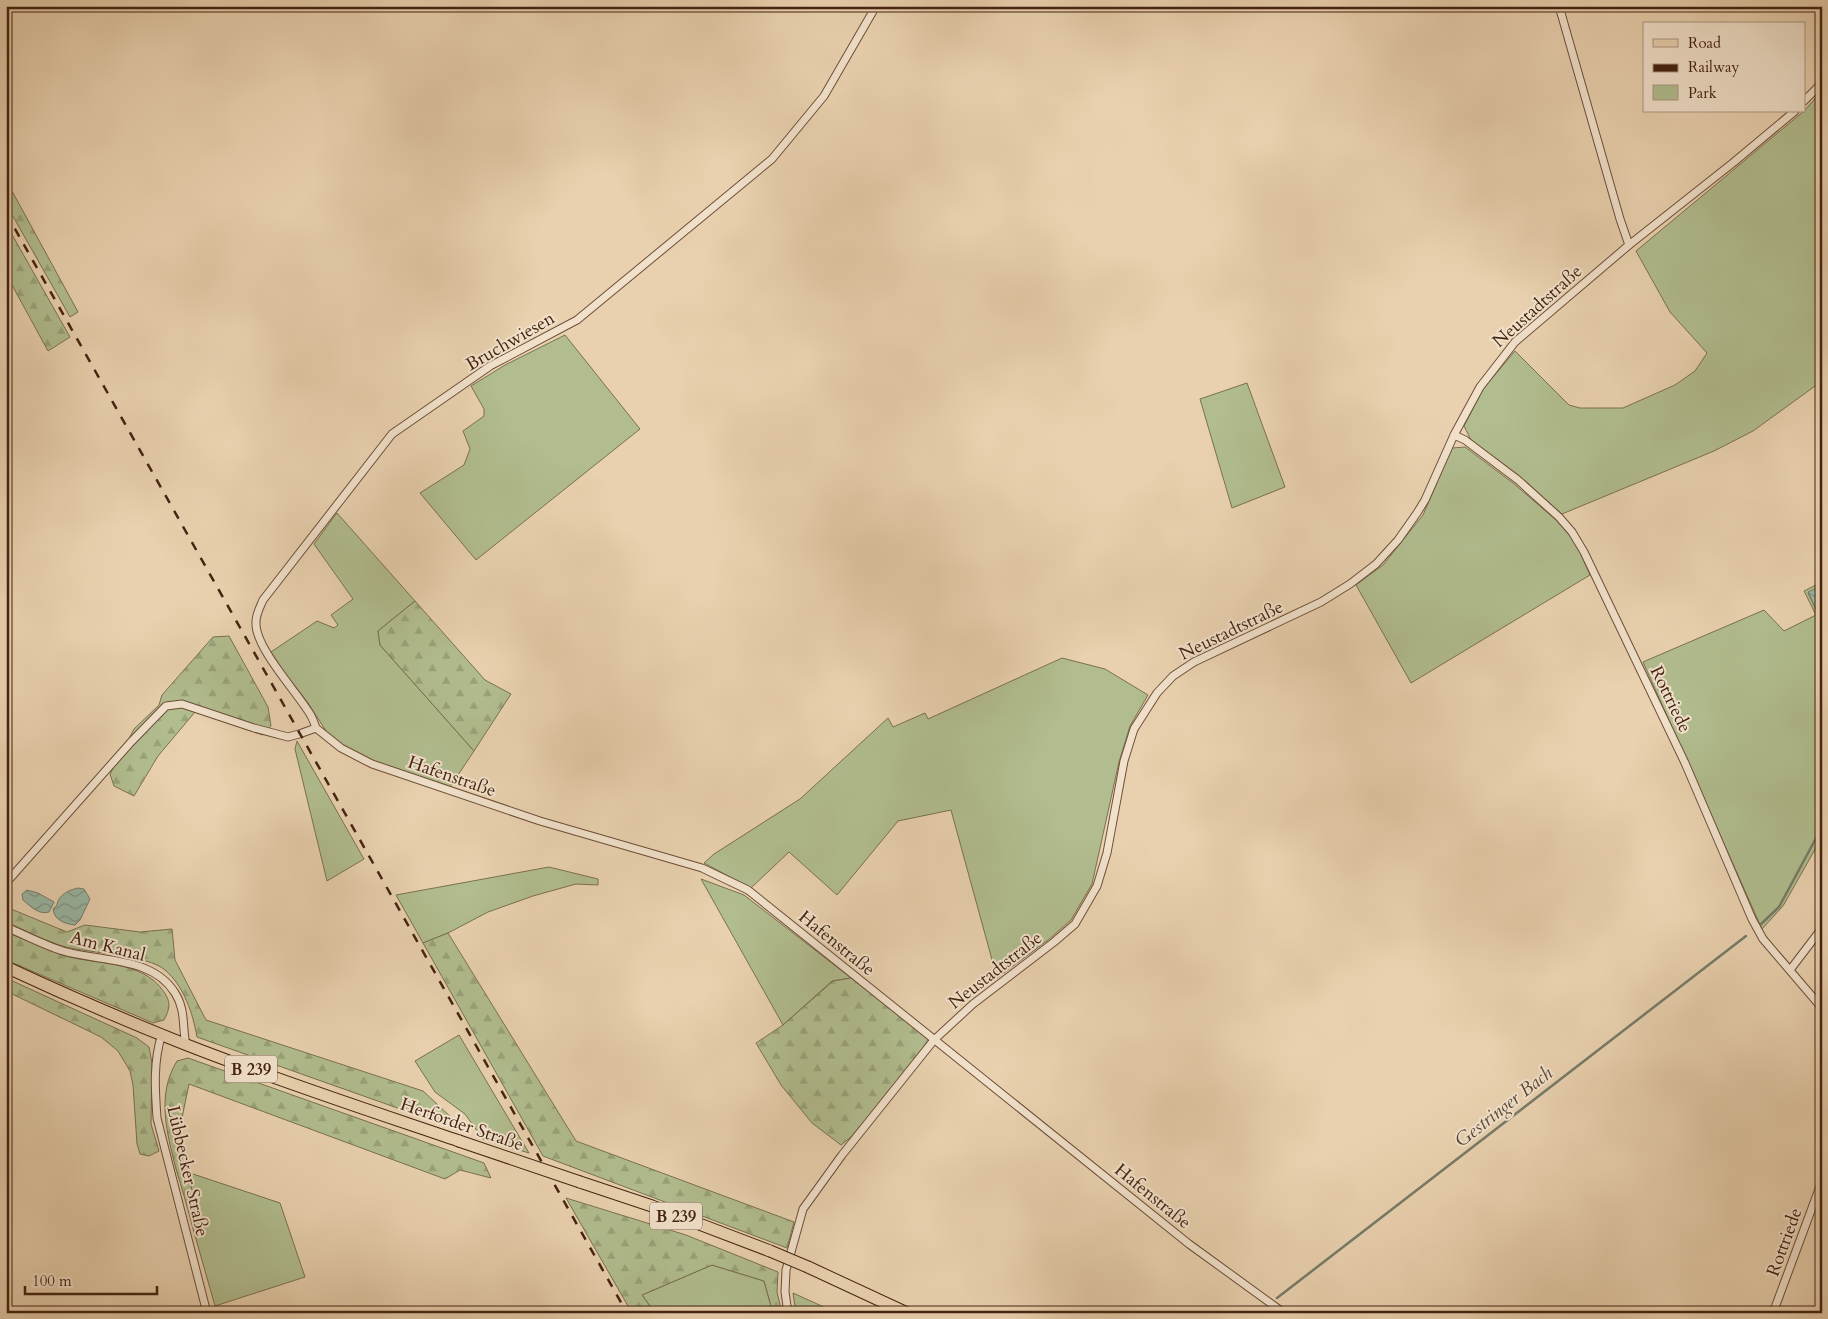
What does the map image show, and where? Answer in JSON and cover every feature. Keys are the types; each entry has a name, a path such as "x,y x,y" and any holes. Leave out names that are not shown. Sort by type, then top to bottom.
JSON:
{"main road":[{"name":"Herforder Straße","path":"6,967 186,1045 316,1092 652,1206 808,1267 907,1313"}],"street":[{"name":"Bruchwiesen","path":"316,728 310,712 284,678 257,633 255,623 257,612 263,600 392,434 490,366 577,320 772,159 824,96 876,6"},
{"path":"1559,6 1620,219 1630,245"},
{"path":"1806,99 1822,83"},
{"name":"Neustadtstraße","path":"788,1313 785,1292 786,1270 803,1209 842,1155 934,1040 972,1004 1075,924 1097,886 1107,854 1124,761 1134,729 1157,693 1173,676 1194,662 1321,602 1350,584 1376,564 1398,540 1425,500 1454,435 1480,387 1514,342 1794,112"},
{"name":"Rottriede","path":"1454,435 1465,440 1518,480 1559,517 1572,532 1584,552 1685,764 1752,919 1763,939 1822,1008"},
{"path":"6,883 131,742 166,706 182,704 254,728 288,737 316,728"},
{"name":"Hafenstraße","path":"316,728 341,748 372,764 540,821 702,868 748,890 1189,1244 1284,1313"},
{"name":"Am Kanal","path":"6,927 63,951 142,967 161,976 175,992 182,1006 186,1045"},
{"path":"1790,970 1822,928"},
{"name":"Lübbecker Straße","path":"162,1034 157,1050 155,1088 157,1118 207,1313"},
{"name":"Rottriede","path":"1774,1313 1822,1181"}],"green space":[{"path":"1822,91 1822,381 1753,431 1714,451 1562,514 1517,474 1471,440 1464,426 1483,389 1515,351 1569,405 1580,408 1623,408 1675,385 1695,371 1707,353 1670,312 1636,251 1803,112 1806,112 1806,109"},
{"path":"6,180 78,312 70,317 6,204"},
{"path":"6,224 70,337 48,351 6,274"},
{"path":"565,335 640,429 476,560 420,493 464,465 470,449 463,431 484,416 484,409 471,386 505,365"},
{"path":"1247,383 1285,487 1232,508 1200,399"},
{"path":"1465,447 1513,483 1556,520 1575,541 1590,575 1411,683 1356,585 1383,565 1423,515 1452,448"},
{"path":"337,513 415,601 378,631 380,645 474,751 450,787 371,760 342,745 328,734 271,652 317,621 334,628 338,625 331,615 353,599 314,544"},
{"path":"1822,582 1822,586 1808,593 1822,622 1822,837 1783,906 1762,929 1643,662 1764,610 1784,631 1816,615 1804,591"},
{"path":"415,601 485,680 511,694 474,751 380,645 378,631"},
{"path":"229,636 268,707 271,726 263,735 195,712 158,756 134,796 114,786 110,774 134,729 159,705 162,695 213,637"},
{"path":"1062,658 1105,669 1148,695 1130,726 1119,762 1092,884 1071,920 1048,940 997,978 951,810 898,821 837,895 789,852 751,888 704,863 714,854 800,799 888,718 893,727 925,713 928,719"},
{"path":"297,741 364,859 327,881 295,749"},
{"path":"549,867 598,879 598,885 576,884 533,896 488,912 448,933 423,943 396,895"},
{"path":"701,879 744,895 851,978 832,981 783,1025"},
{"path":"11,909 67,932 85,925 140,932 172,929 175,960 206,1020 423,1091 468,1133 197,1037 187,1001 177,984 165,970 146,961 66,947 51,942 6,922 6,914"},
{"path":"6,932 59,954 130,968 143,973 154,981 168,999 168,1012 164,1020 153,1023 6,960"},
{"path":"448,933 576,1141 794,1222 787,1248 543,1156 423,943"},
{"path":"6,978 137,1038 149,1047 152,1063 151,1124 159,1151 149,1156 140,1154 137,1144 133,1085 130,1071 118,1051 101,1037 6,991"},
{"path":"851,978 931,1041 852,1136 841,1145 812,1123 781,1085 756,1043 783,1025 833,981"},
{"path":"459,1035 529,1153 483,1139 465,1114 435,1092 415,1061"},
{"path":"188,1058 484,1163 491,1178 460,1170 445,1179 189,1084 177,1142 200,1216 192,1225 173,1155 165,1114 167,1087 171,1074 177,1061"},
{"path":"187,1172 280,1203 305,1277 215,1306 192,1225 199,1216"},
{"path":"566,1198 686,1235 778,1272 777,1292 782,1313 773,1313 764,1281 712,1265 642,1295 655,1313 632,1313"},
{"path":"712,1265 764,1281 773,1313 655,1313 642,1295"},
{"path":"793,1293 837,1313 796,1313"}],"water":[{"path":"1822,586 1822,622 1808,592"},
{"path":"78,888 84,889 90,899 80,920 75,925 67,924 55,916 53,909 57,905 59,898"},
{"path":"27,890 38,893 54,902 49,912 38,911 23,900 22,894"}],"waterway":[{"name":"Gestringer Bach","path":"1761,924 1779,907 1822,827"},
{"name":"Gestringer Bach","path":"1277,1298 1746,936"},
{"name":"Gestringer Bach","path":"1258,1313 1265,1308"}],"railway":[{"path":"6,213 627,1313"}]}
